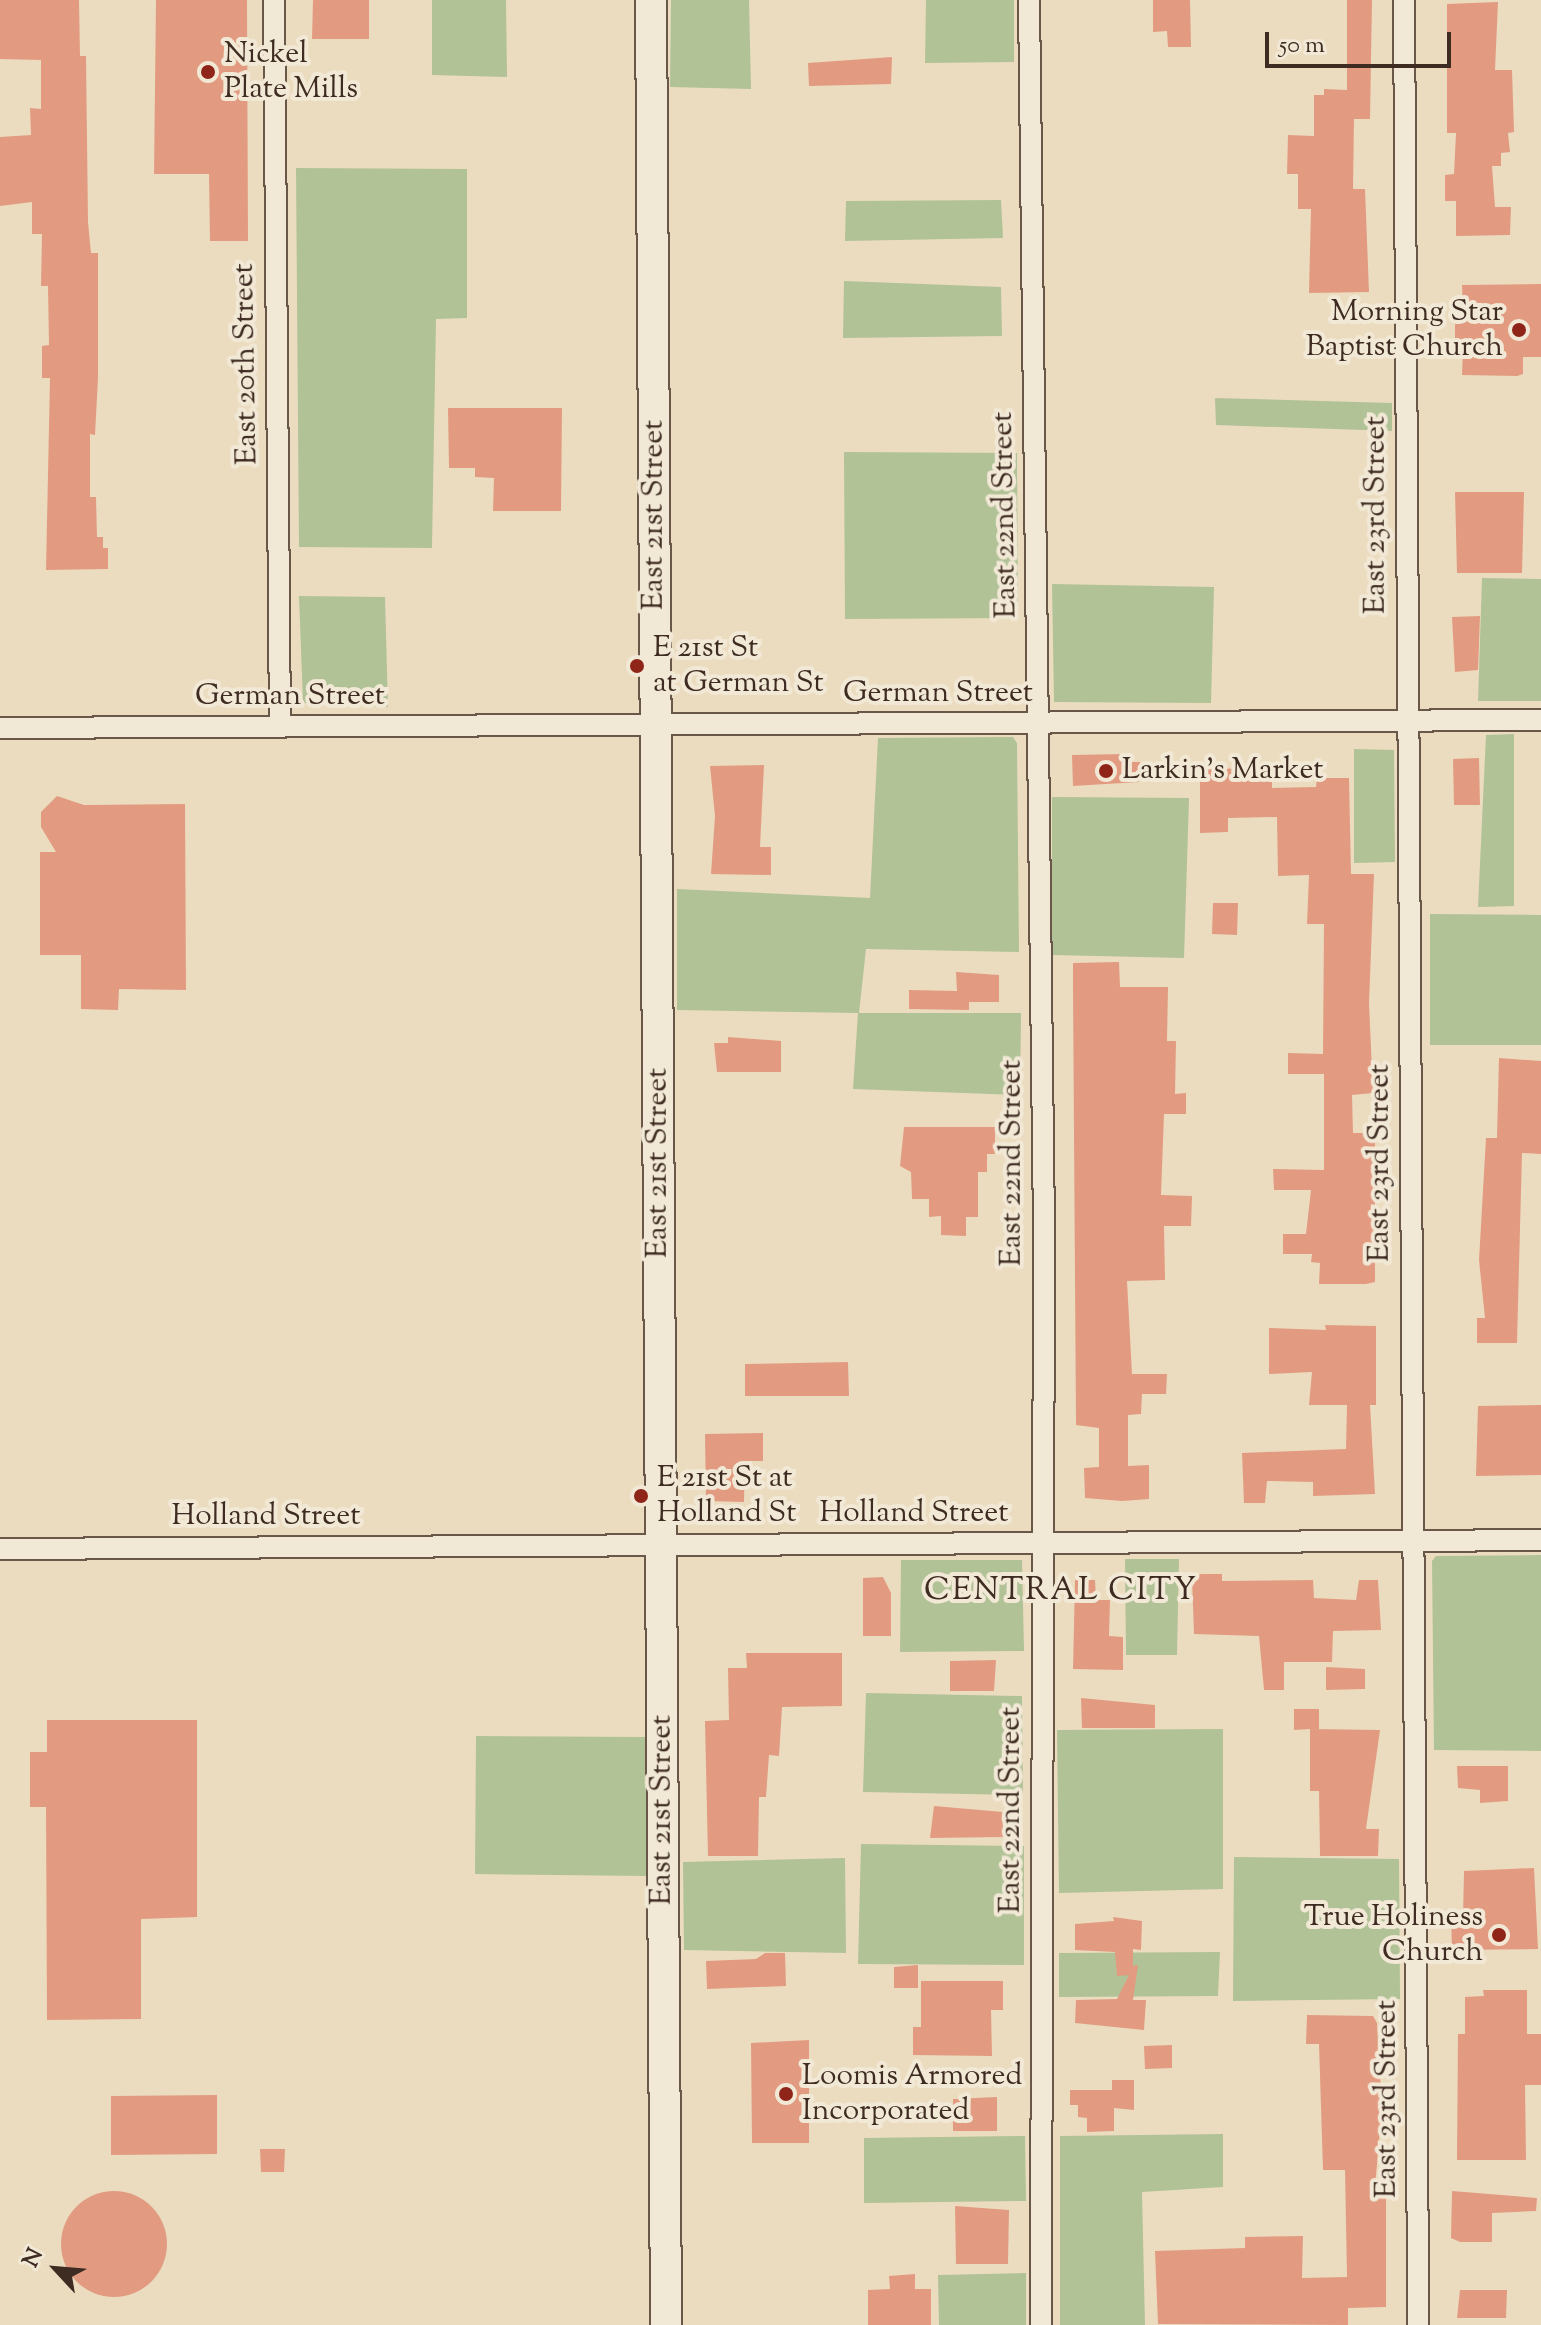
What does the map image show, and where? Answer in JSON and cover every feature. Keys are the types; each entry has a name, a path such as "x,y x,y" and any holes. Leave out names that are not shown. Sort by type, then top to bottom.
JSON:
{"street":[{"name":"East 20th Street","path":"274,0 280,727"},
{"name":"East 21st Street","path":"651,0 666,2325"},
{"name":"East 22nd Street","path":"1029,0 1039,723 1043,1543 1041,2325"},
{"name":"East 23rd Street","path":"1404,0 1418,2325"},
{"name":"German Street","path":"0,728 1541,720"},
{"name":"Holland Street","path":"0,1549 1541,1540"}],"green space":[{"path":"432,0 506,0 507,77 432,75"},
{"path":"671,0 749,0 751,89 670,87"},
{"path":"926,0 1014,0 1014,62 925,63"},
{"path":"296,168 467,169 467,318 436,319 432,548 299,547"},
{"path":"1001,200 1003,238 845,241 846,201"},
{"path":"844,281 1001,287 1002,336 843,338"},
{"path":"1215,398 1392,403 1392,431 1216,425"},
{"path":"844,452 1017,453 1018,618 845,619"},
{"path":"1482,578 1541,579 1541,701 1478,701"},
{"path":"1052,584 1214,587 1211,703 1054,702"},
{"path":"299,596 385,597 388,707 303,703"},
{"path":"1514,734 1514,906 1478,907 1486,735"},
{"path":"1013,737 1017,743 1019,952 866,949 859,1013 1021,1013 1020,1095 853,1089 858,1013 677,1010 677,889 870,898 878,738"},
{"path":"1354,749 1394,750 1395,862 1354,863"},
{"path":"1052,797 1189,798 1184,958 1052,955"},
{"path":"1430,914 1541,915 1541,1045 1430,1045"},
{"path":"1541,1555 1541,1751 1434,1750 1432,1561 1436,1556"},
{"path":"1125,1559 1179,1559 1177,1655 1126,1655"},
{"path":"901,1560 1022,1560 1024,1651 900,1652"},
{"path":"866,1693 1022,1696 1023,1795 863,1792"},
{"path":"1223,1729 1223,1889 1059,1893 1057,1730"},
{"path":"476,1736 648,1737 646,1876 475,1874"},
{"path":"861,1844 1024,1846 1024,1965 858,1964"},
{"path":"1234,1857 1399,1859 1400,1999 1233,2001"},
{"path":"845,1858 846,1953 684,1950 683,1862"},
{"path":"1220,1952 1218,1996 1059,1997 1059,1953"},
{"path":"1223,2134 1223,2187 1142,2192 1145,2325 1060,2325 1060,2136"},
{"path":"1025,2136 1026,2201 864,2203 864,2138"},
{"path":"1026,2273 1026,2325 939,2325 938,2275"}],"building":[{"path":"0,0 79,0 80,56 86,56 88,222 91,253 98,253 98,378 95,435 90,434 90,497 96,497 97,537 103,537 103,548 108,548 108,569 46,570 50,378 42,378 42,346 49,345 48,286 41,286 42,234 32,234 32,202 0,206 0,137 31,135 30,108 41,109 41,60 0,59"},
{"path":"156,0 247,0 248,241 210,241 209,174 154,174"},
{"path":"313,0 369,0 369,39 312,39"},
{"path":"1153,0 1190,0 1191,47 1168,47 1167,31 1153,32"},
{"path":"1347,0 1372,0 1370,119 1354,119 1353,189 1365,189 1369,292 1309,293 1311,209 1298,209 1298,174 1287,174 1288,135 1314,136 1314,95 1324,95 1324,89 1347,90"},
{"path":"1498,2 1495,70 1512,70 1514,132 1508,133 1510,152 1501,153 1501,166 1492,166 1495,207 1511,207 1510,235 1456,236 1456,201 1445,201 1445,175 1454,174 1456,133 1447,133 1447,4"},
{"path":"892,57 891,84 809,86 808,63"},
{"path":"1541,284 1541,357 1523,357 1523,374 1517,376 1462,375 1463,349 1455,350 1455,310 1463,309 1462,285"},
{"path":"448,408 562,408 561,511 493,511 494,478 475,477 475,468 449,468"},
{"path":"1455,492 1524,492 1522,573 1457,573"},
{"path":"1480,616 1478,670 1455,672 1452,617"},
{"path":"1125,754 1125,762 1140,762 1139,782 1073,786 1072,755"},
{"path":"1479,758 1480,805 1454,805 1453,759"},
{"path":"764,765 760,847 771,847 771,875 711,874 715,816 710,766"},
{"path":"1272,768 1272,788 1316,787 1317,778 1349,778 1351,874 1374,874 1369,1003 1373,1093 1352,1095 1353,1133 1375,1133 1375,1282 1366,1284 1319,1284 1320,1263 1311,1262 1312,1254 1283,1254 1283,1234 1306,1234 1311,1190 1274,1190 1273,1169 1324,1170 1324,1074 1288,1074 1288,1053 1323,1054 1324,924 1307,924 1309,875 1278,876 1277,817 1228,818 1228,832 1200,833 1200,769"},
{"path":"57,796 84,805 185,804 186,990 119,989 118,1010 81,1009 81,955 40,955 40,852 56,852 41,827 41,812"},
{"path":"1213,903 1238,903 1237,935 1212,934"},
{"path":"1119,962 1120,987 1168,987 1167,1041 1176,1041 1175,1094 1186,1093 1186,1114 1164,1114 1161,1195 1192,1196 1191,1226 1164,1226 1165,1280 1127,1281 1132,1374 1167,1374 1166,1394 1142,1394 1141,1414 1128,1415 1128,1466 1149,1465 1149,1499 1122,1501 1085,1498 1084,1468 1099,1467 1099,1428 1076,1425 1073,988 1073,963"},
{"path":"956,972 999,975 999,1002 969,1002 969,1010 909,1009 909,990 957,991"},
{"path":"728,1037 781,1041 781,1072 717,1072 714,1043 728,1043"},
{"path":"1499,1058 1541,1061 1541,1154 1522,1153 1517,1343 1477,1343 1477,1318 1485,1318 1479,1260 1486,1138 1497,1138"},
{"path":"904,1127 995,1127 995,1154 987,1154 987,1172 978,1172 978,1217 966,1217 966,1236 941,1235 941,1216 929,1217 929,1199 912,1199 911,1172 900,1166"},
{"path":"1325,1325 1376,1326 1376,1405 1370,1405 1375,1494 1313,1496 1313,1482 1267,1481 1265,1503 1244,1503 1242,1453 1346,1449 1347,1405 1309,1405 1312,1372 1269,1374 1269,1328 1326,1330"},
{"path":"848,1362 849,1396 745,1396 745,1364"},
{"path":"1541,1405 1541,1475 1476,1476 1478,1406"},
{"path":"763,1433 763,1461 745,1461 744,1502 706,1501 705,1434"},
{"path":"1201,1574 1222,1574 1222,1581 1313,1580 1314,1598 1356,1600 1359,1580 1378,1580 1381,1630 1333,1631 1332,1662 1284,1662 1284,1690 1264,1690 1259,1636 1194,1634 1192,1578"},
{"path":"883,1577 891,1593 891,1636 863,1636 863,1578"},
{"path":"1075,1580 1095,1580 1096,1600 1110,1600 1109,1636 1123,1637 1123,1670 1073,1669"},
{"path":"746,1653 842,1653 842,1706 782,1707 779,1756 769,1755 766,1797 759,1797 758,1856 708,1856 705,1721 729,1720 728,1668 747,1668"},
{"path":"996,1660 994,1691 950,1691 950,1661"},
{"path":"1326,1667 1365,1669 1365,1689 1326,1690"},
{"path":"1081,1698 1155,1705 1155,1728 1082,1728"},
{"path":"1294,1709 1319,1709 1319,1729 1311,1729 1380,1730 1366,1829 1379,1829 1378,1856 1320,1856 1319,1791 1310,1791 1310,1729 1294,1730"},
{"path":"47,1720 197,1720 197,1917 141,1919 141,2019 47,2020 46,1807 30,1807 30,1752 47,1752"},
{"path":"1457,1766 1508,1766 1508,1801 1480,1803 1480,1790 1458,1788"},
{"path":"934,1806 1003,1812 1003,1837 930,1838"},
{"path":"1534,1868 1538,1949 1452,1950 1451,1917 1463,1917 1464,1871"},
{"path":"1113,1917 1142,1921 1141,1950 1133,1949 1133,1966 1138,1965 1133,2000 1146,2000 1144,2030 1075,2023 1076,2000 1117,1999 1129,1975 1117,1976 1115,1952 1075,1950 1075,1924 1114,1921"},
{"path":"765,1953 785,1953 786,1986 707,1989 706,1961 756,1959"},
{"path":"918,1965 918,1988 894,1988 894,1967"},
{"path":"921,1981 1003,1981 1003,2010 991,2010 992,2056 913,2055 913,2027 921,2027"},
{"path":"1483,1990 1527,1990 1527,2034 1541,2034 1541,2085 1525,2085 1526,2160 1457,2160 1458,2034 1465,2034 1465,1997 1484,1996"},
{"path":"1307,2015 1373,2016 1377,2023 1382,2107 1375,2187 1386,2188 1386,2307 1348,2308 1348,2325 1158,2324 1155,2251 1245,2248 1245,2237 1303,2236 1302,2278 1347,2277 1345,2170 1323,2170 1319,2044 1306,2044"},
{"path":"809,2040 809,2143 752,2143 751,2043"},
{"path":"1172,2045 1172,2068 1145,2069 1144,2046"},
{"path":"1112,2080 1134,2080 1134,2110 1114,2108 1114,2131 1087,2132 1087,2118 1078,2117 1078,2105 1070,2105 1070,2090 1112,2090"},
{"path":"217,2095 217,2154 111,2155 111,2096"},
{"path":"997,2097 997,2131 953,2131 953,2099"},
{"path":"260,2149 285,2149 284,2172 261,2172"},
{"path":"114,2191 134,2195 152,2206 163,2224 167,2244 163,2264 152,2282 134,2293 114,2297 94,2293 76,2282 65,2264 61,2244 65,2224 76,2206 94,2195"},
{"path":"1452,2191 1537,2198 1536,2211 1492,2213 1492,2242 1460,2242 1451,2238"},
{"path":"955,2206 1009,2210 1008,2264 956,2264"},
{"path":"915,2274 915,2289 931,2289 931,2325 868,2325 868,2290 890,2289 889,2276"},
{"path":"1460,2290 1507,2290 1506,2318 1457,2318"}],"place":[{"name":"Nickel Plate Mills","path":"208,72"},
{"name":"Morning Star Baptist Church","path":"1519,330"},
{"name":"E 21st St at German St","path":"637,666"},
{"name":"Larkin's Market","path":"1106,771"},
{"name":"E 21st St at Holland St","path":"641,1496"},
{"name":"True Holiness Church","path":"1499,1935"},
{"name":"Loomis Armored Incorporated","path":"786,2094"}],"district":[{"name":"CENTRAL CITY","path":"1061,1591"}]}
